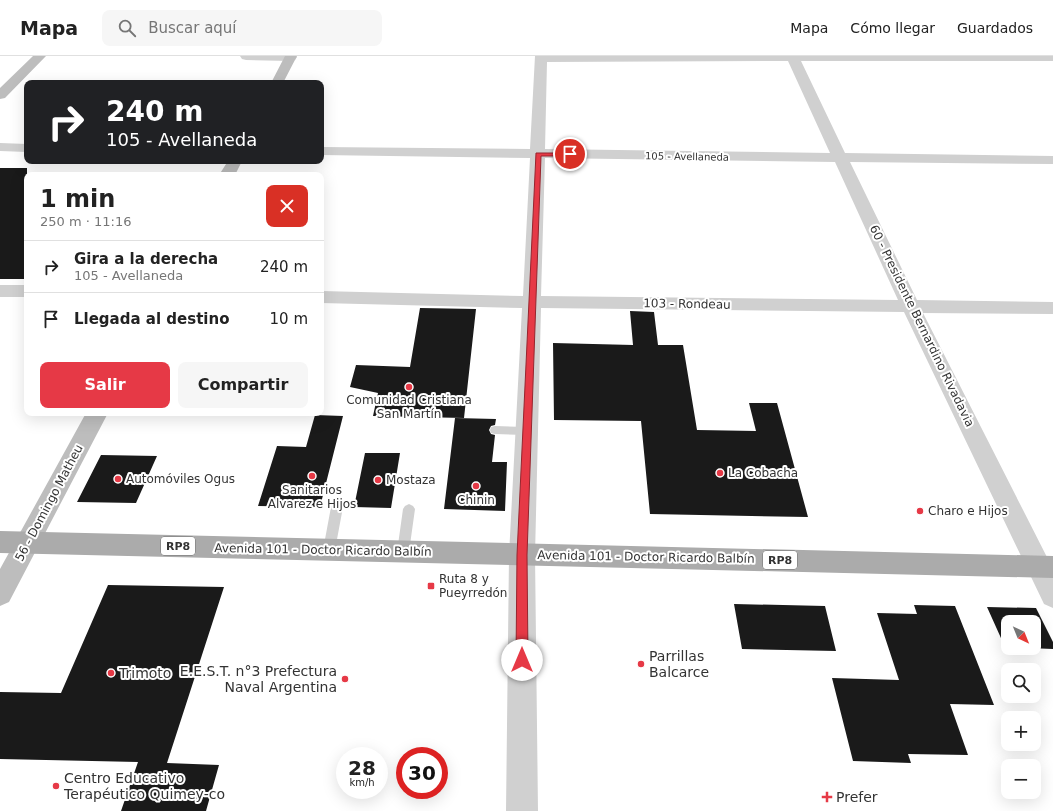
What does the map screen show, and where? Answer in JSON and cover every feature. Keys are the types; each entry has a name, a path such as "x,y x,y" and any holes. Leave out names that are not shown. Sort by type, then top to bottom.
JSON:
{"main road":[{"name":"Avenida 101 - Doctor Ricardo Balbín","path":"0,542 1046,567"}],"street":[{"path":"0,95 40,56"},
{"path":"246,56 291,56 279,80"},
{"path":"522,811 522,555 538,154 540,57 1045,57 1053,69"},
{"name":"60 - Presidente Bernardino Rivadavia","path":"793,57 842,158 911,307 1046,567 1053,596"},
{"path":"0,147 24,148"},
{"name":"105 - Avellaneda","path":"324,151 1053,160"},
{"path":"0,290 24,291"},
{"name":"103 - Rondeau","path":"324,298 1053,308"},
{"name":"56 - Domingo Matheu","path":"0,594 95,416"}],"lane":[{"path":"495,430 526,431"},
{"path":"329,550 337,507"},
{"path":"403,552 409,509"}],"building":[{"path":"0,168 27,168 27,172 24,172 24,279 0,279"},
{"path":"420,308 476,309 464,418 373,416 378,393 350,387 356,365 410,367"},
{"path":"630,311 654,312 658,345 683,345 697,430 756,431 749,403 777,403 808,517 650,514 641,421 554,420 553,343 633,345"},
{"path":"315,416 343,416 320,507 258,506 277,446 306,447"},
{"name":"Chinin","path":"455,418 496,419 495,425 491,426 489,430 491,434 495,435 492,462 507,462 505,511 444,509"},
{"name":"Mostaza","path":"365,453 400,453 391,508 354,507"},
{"name":"Automóviles Ogus","path":"101,455 157,456 136,503 77,502"},
{"path":"108,585 224,587 167,763 219,765 206,811 121,811 138,762 0,759 0,692 61,693"},
{"path":"734,604 825,606 836,651 742,649"},
{"path":"914,605 955,606 994,705 950,704 968,755 908,754 911,763 853,761 832,678 899,680 877,613 917,614"},
{"path":"987,607 1036,608 1040,615 1001,615 1001,638"},
{"path":"1041,618 1053,642 1053,649 1041,649"}],"place":[{"name":"Comunidad Cristiana San Martín","path":"409,387"},
{"name":"La Cobacha","path":"720,473"},
{"name":"Sanitarios Alvarez e Hijos","path":"312,476"},
{"name":"Automóviles Ogus","path":"118,479"},
{"name":"Mostaza","path":"378,480"},
{"name":"Chinin","path":"476,486"},
{"name":"Charo e Hijos","path":"920,511"},
{"name":"Ruta 8 y Pueyrredón","path":"431,586"},
{"name":"Parrillas Balcarce","path":"641,664"},
{"name":"Trimoto","path":"111,673"},
{"name":"E.E.S.T. n°3 Prefectura Naval Argentina","path":"345,679"},
{"name":"Centro Educativo Terapéutico Quimey-co","path":"56,786"},
{"name":"Prefer","path":"827,797"}],"route":[{"path":"522,660 522,555 538,154 570,154"}]}
